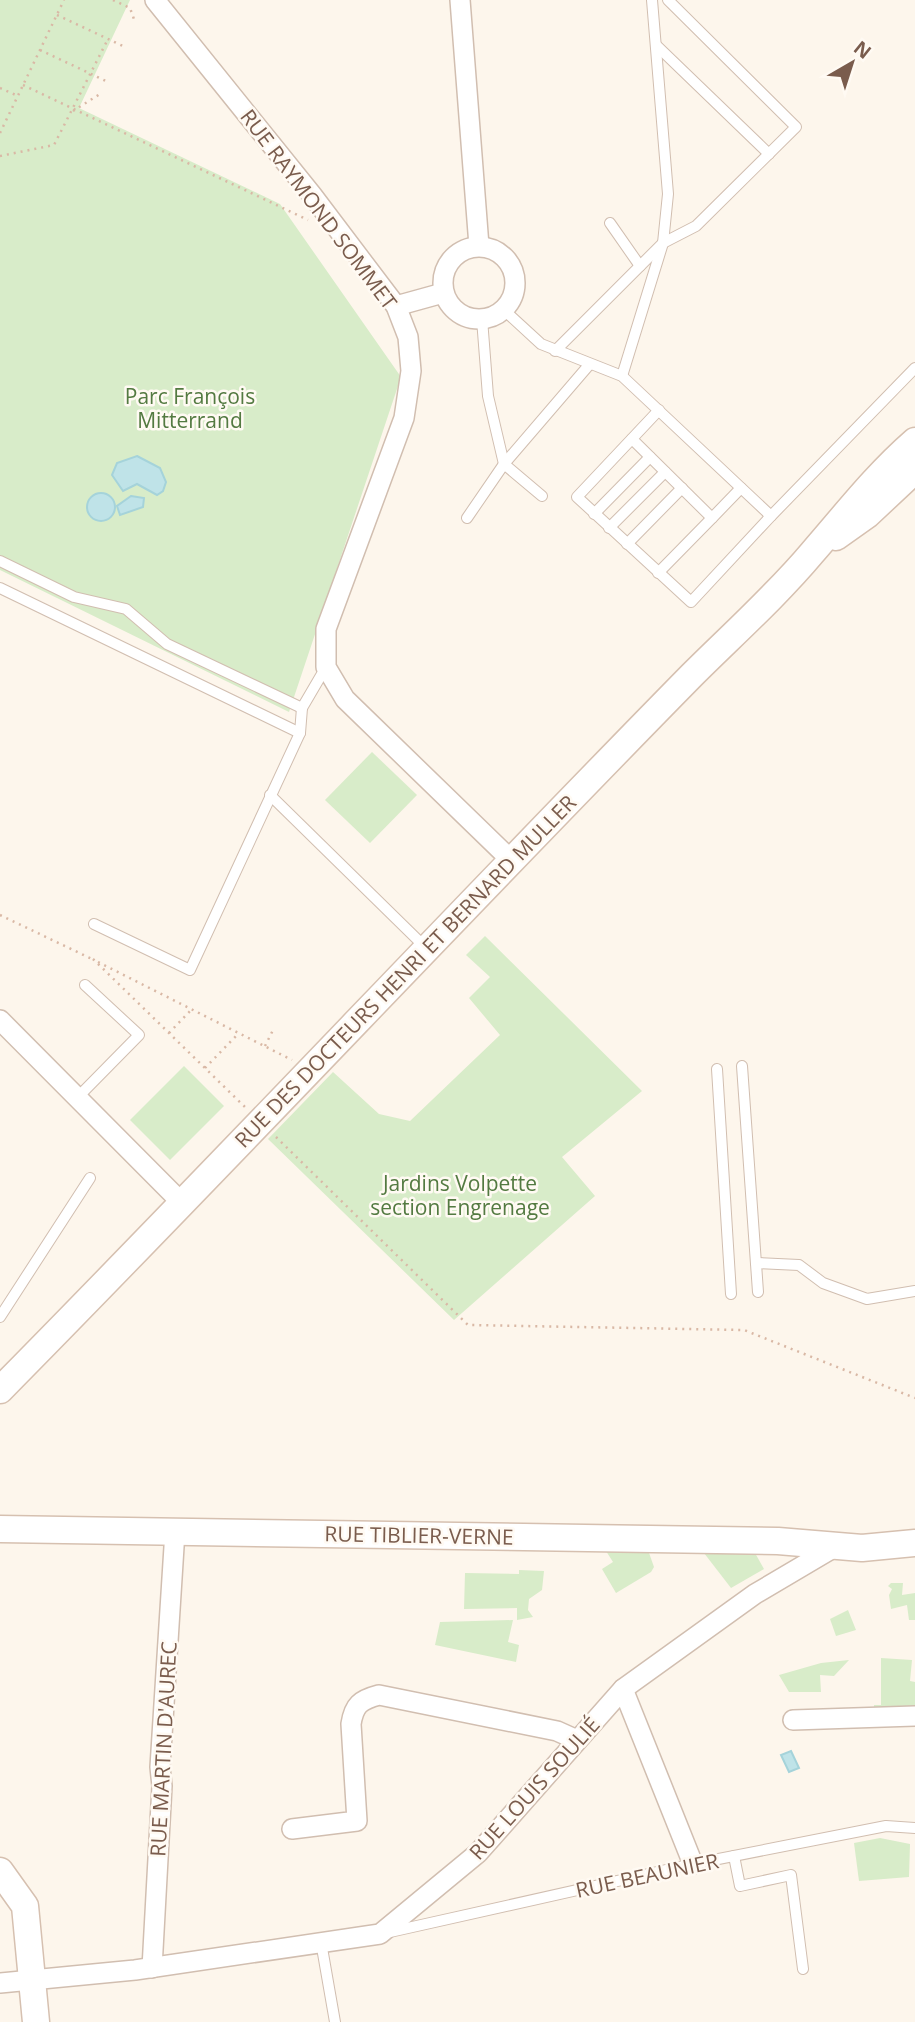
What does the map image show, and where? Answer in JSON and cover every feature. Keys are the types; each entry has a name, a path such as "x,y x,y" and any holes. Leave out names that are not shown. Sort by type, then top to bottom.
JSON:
{"main road":[{"name":"RUE DES DOCTEURS HENRI ET BERNARD MULLER","path":"0,1390 812,554 852,503 915,441"},
{"name":"RUE DES DOCTEURS HENRI ET BERNARD MULLER","path":"812,554 867,515 915,471"},
{"name":"RUE TIBLIER-VERNE","path":"0,1529 778,1541 838,1545"},
{"path":"838,1545 862,1548 915,1543"},
{"path":"0,1871 25,1906 36,2022"}],"street":[{"name":"RUE RAYMOND SOMMET","path":"155,0 312,194 396,306 408,337 411,371 404,418 326,629 326,667"},
{"path":"460,0 479,246"},
{"path":"479,246 502,254 515,275 512,300 504,310 482,319 458,313 443,293 444,271 450,260 458,253 479,246"},
{"path":"396,306 443,293"},
{"path":"326,667 345,699 512,861"},
{"path":"0,1020 183,1204"},
{"name":"RUE MARTIN D'AUREC","path":"152,1968 162,1786 160,1767 175,1531"},
{"name":"RUE LOUIS SOULIÉ","path":"380,1934 478,1853 623,1689 755,1594 838,1545"},
{"path":"623,1689 693,1864"},
{"path":"292,1829 357,1821 351,1724 353,1710 361,1700 379,1695 558,1731 577,1740"},
{"path":"793,1720 915,1716"},
{"path":"0,1983 152,1968 380,1934"}],"lane":[{"path":"622,376 663,243 668,194 652,0"},
{"path":"555,351 663,243 696,226 796,127 668,0"},
{"path":"656,45 769,154"},
{"path":"610,223 640,266"},
{"path":"504,310 541,344 622,376 771,516"},
{"path":"482,319 488,396 504,464 542,496"},
{"path":"467,518 504,464 589,365"},
{"path":"659,411 577,497 691,603 771,516 915,368"},
{"path":"632,439 712,518"},
{"path":"594,514 649,457"},
{"path":"610,528 664,471"},
{"path":"627,544 682,488"},
{"path":"658,573 741,488"},
{"path":"0,561 74,597 125,609 167,644 302,708"},
{"path":"0,589 299,733"},
{"path":"94,924 190,970 299,733 302,708 326,667"},
{"path":"270,795 427,949"},
{"path":"77,1098 139,1035 85,985"},
{"path":"742,1066 758,1292"},
{"path":"717,1069 731,1294"},
{"path":"0,1317 90,1178"},
{"path":"756,1263 799,1265 823,1283 867,1299 915,1291"},
{"name":"RUE BEAUNIER","path":"380,1934 693,1864 886,1826 915,1828"},
{"path":"734,1856 740,1886 791,1875 803,1969"},
{"path":"321,1942 335,2022"}],"path":[{"path":"0,133 64,0"},
{"path":"113,0 130,8 135,22"},
{"path":"57,15 123,46"},
{"path":"0,156 54,145 108,39"},
{"path":"40,50 106,81"},
{"path":"23,85 311,222"},
{"path":"0,88 18,96"},
{"path":"73,111 100,94"},
{"path":"0,915 309,1070"},
{"path":"93,960 468,1325 744,1330 915,1398"},
{"path":"169,1033 191,1010"},
{"path":"265,1046 273,1030"},
{"path":"205,1068 239,1033"}],"green space":[{"name":"Parc François Mitterrand","path":"0,0 130,0 79,108 280,204 401,377 289,712 0,570"},
{"path":"372,752 417,795 370,843 325,800"},
{"name":"Jardins Volpette section Engrenage","path":"485,936 642,1091 562,1157 595,1196 454,1320 268,1139 333,1072 379,1114 410,1121 500,1035 469,998 490,977 466,955"},
{"path":"184,1066 224,1106 170,1160 130,1120"},
{"path":"648,1550 654,1567 651,1572 616,1593 602,1569 613,1562 606,1551"},
{"path":"704,1553 755,1553 764,1569 731,1588"},
{"path":"519,1570 544,1571 542,1590 529,1599 528,1610 533,1617 517,1620 517,1608 464,1609 465,1573 519,1574"},
{"path":"891,1583 903,1583 902,1595 915,1593 915,1620 909,1620 907,1605 891,1609 889,1595 892,1589 888,1586"},
{"path":"848,1610 856,1630 836,1636 830,1619"},
{"path":"513,1620 508,1642 519,1645 516,1662 435,1645 440,1622"},
{"path":"881,1658 912,1660 910,1681 915,1682 915,1710 874,1711 874,1705 881,1705"},
{"path":"849,1660 834,1676 820,1675 821,1692 789,1692 779,1675 821,1663"},
{"path":"880,1838 910,1844 909,1877 859,1881 854,1843"}],"water":[{"path":"137,456 160,468 166,482 163,491 157,495 137,484 123,491 112,475 117,463"},
{"path":"101,493 111,497 115,507 111,517 101,521 91,517 87,507 91,497"},
{"path":"131,496 144,498 143,507 120,515 117,506"},
{"path":"791,1751 799,1768 789,1772 781,1755"}]}
